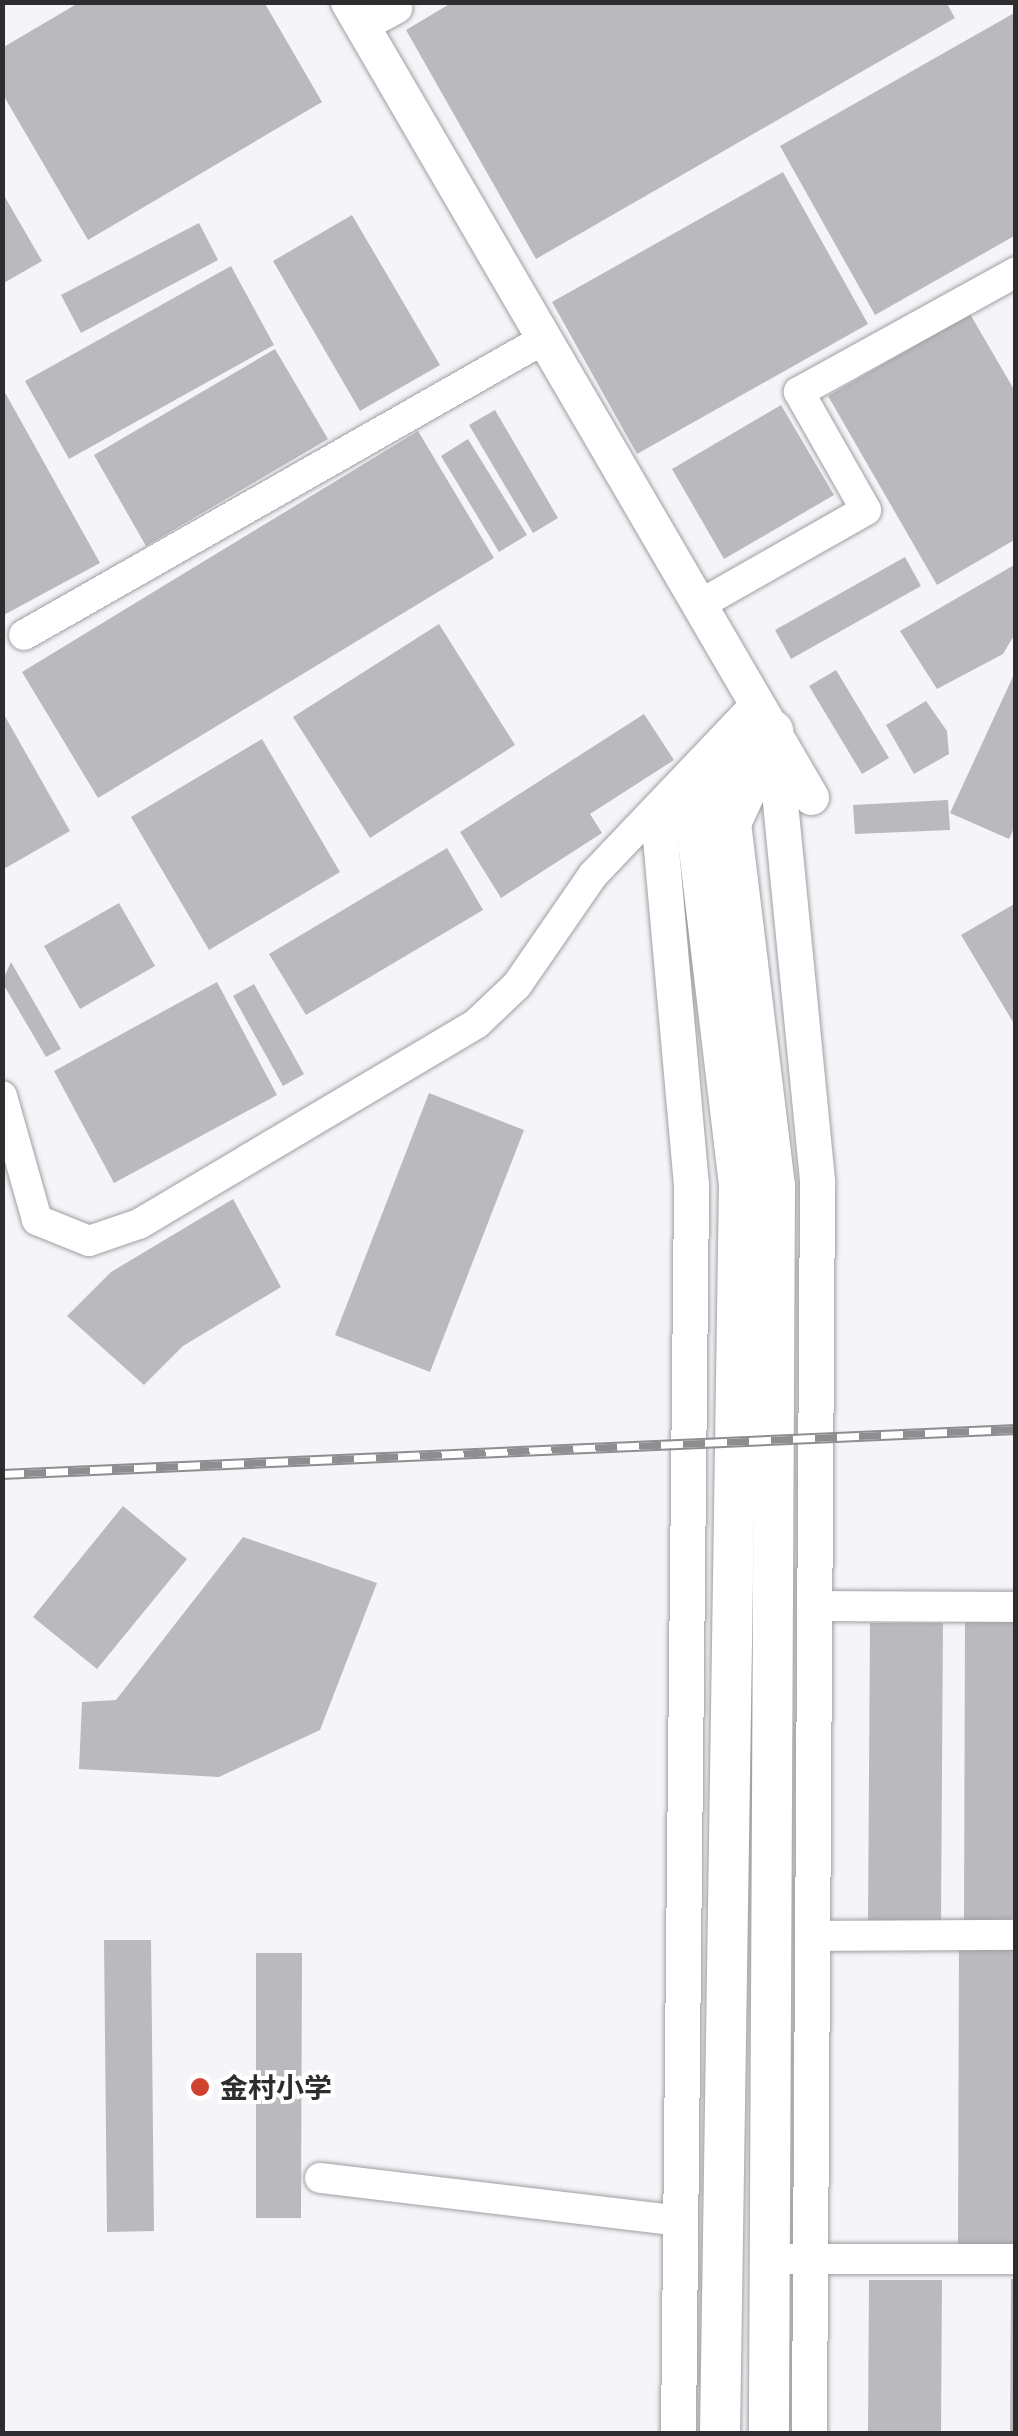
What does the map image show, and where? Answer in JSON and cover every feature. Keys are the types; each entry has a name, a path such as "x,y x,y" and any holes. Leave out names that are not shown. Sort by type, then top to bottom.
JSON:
{"main road":[{"path":"765,717 731,823 776,1186 793,2259 769,2434"},
{"path":"720,2434 740,1184 697,831 765,717"}],"street":[{"path":"397,8 355,15 811,797"},
{"path":"699,605 866,510 799,392 1016,272"},
{"path":"24,636 544,339"},
{"path":"2,1096 38,1220 89,1241 138,1224 477,1024 517,985 593,875 765,717"},
{"path":"765,717 817,1182 814,1936 793,2259 808,2434"},
{"path":"678,2434 691,1185 659,827 765,717"},
{"path":"818,1606 1016,1607"},
{"path":"814,1936 1016,1935"},
{"path":"320,2178 680,2221"},
{"path":"793,2259 1016,2259"}],"building":[{"path":"80,2 264,2 322,102 88,240 2,93 2,48"},
{"path":"453,2 946,2 955,18 536,259 406,30"},
{"path":"1016,12 1016,235 875,315 780,146"},
{"path":"783,172 868,324 637,454 552,302"},
{"path":"2,192 42,261 2,284"},
{"path":"352,215 440,365 360,411 273,261"},
{"path":"199,223 218,260 81,333 61,295"},
{"path":"231,266 274,345 69,459 25,381"},
{"path":"970,314 1016,393 1016,539 937,585 828,396"},
{"path":"275,349 328,439 146,546 94,455"},
{"path":"2,387 100,563 2,616"},
{"path":"781,405 834,495 724,559 672,469"},
{"path":"495,410 558,518 533,533 469,425"},
{"path":"418,431 494,558 98,798 22,672"},
{"path":"468,439 527,535 499,552 441,456"},
{"path":"905,557 921,586 791,659 775,630"},
{"path":"1016,564 1016,632 1003,654 937,689 900,631"},
{"path":"439,624 515,745 370,838 293,717"},
{"path":"836,670 889,758 862,774 809,686"},
{"path":"1016,670 1016,824 1009,839 950,813"},
{"path":"926,701 947,731 949,754 914,774 886,725"},
{"path":"2,711 70,831 2,870"},
{"path":"644,714 674,760 590,814 602,833 501,898 460,832"},
{"path":"262,739 340,872 209,950 131,817"},
{"path":"948,800 950,830 855,834 853,805"},
{"path":"447,848 483,910 306,1015 269,954"},
{"path":"119,903 155,966 80,1009 44,946"},
{"path":"1016,903 1016,1027 961,935"},
{"path":"11,962 61,1049 46,1057 2,982"},
{"path":"217,982 277,1095 114,1183 54,1071"},
{"path":"254,984 304,1074 283,1086 233,996"},
{"path":"429,1093 524,1130 430,1372 335,1335"},
{"path":"233,1199 281,1287 183,1346 144,1385 67,1316 111,1272"},
{"path":"123,1506 187,1559 97,1669 33,1617"},
{"path":"243,1537 377,1583 320,1730 219,1777 79,1769 82,1702 116,1700"},
{"path":"965,1620 1016,1620 1016,1921 964,1920"},
{"path":"870,1623 943,1623 941,1923 868,1924"},
{"path":"104,1940 151,1940 154,2231 107,2232"},
{"path":"959,1944 1016,1944 1016,2244 958,2244"},
{"path":"256,1953 302,1953 301,2218 256,2218"},
{"path":"1011,2279 1016,2279 1016,2434 1010,2434"},
{"path":"869,2280 942,2280 941,2434 868,2434"}],"railway":[{"path":"2,1474 1016,1429"}],"place":[{"name":"金村小学","path":"200,2087"}]}
